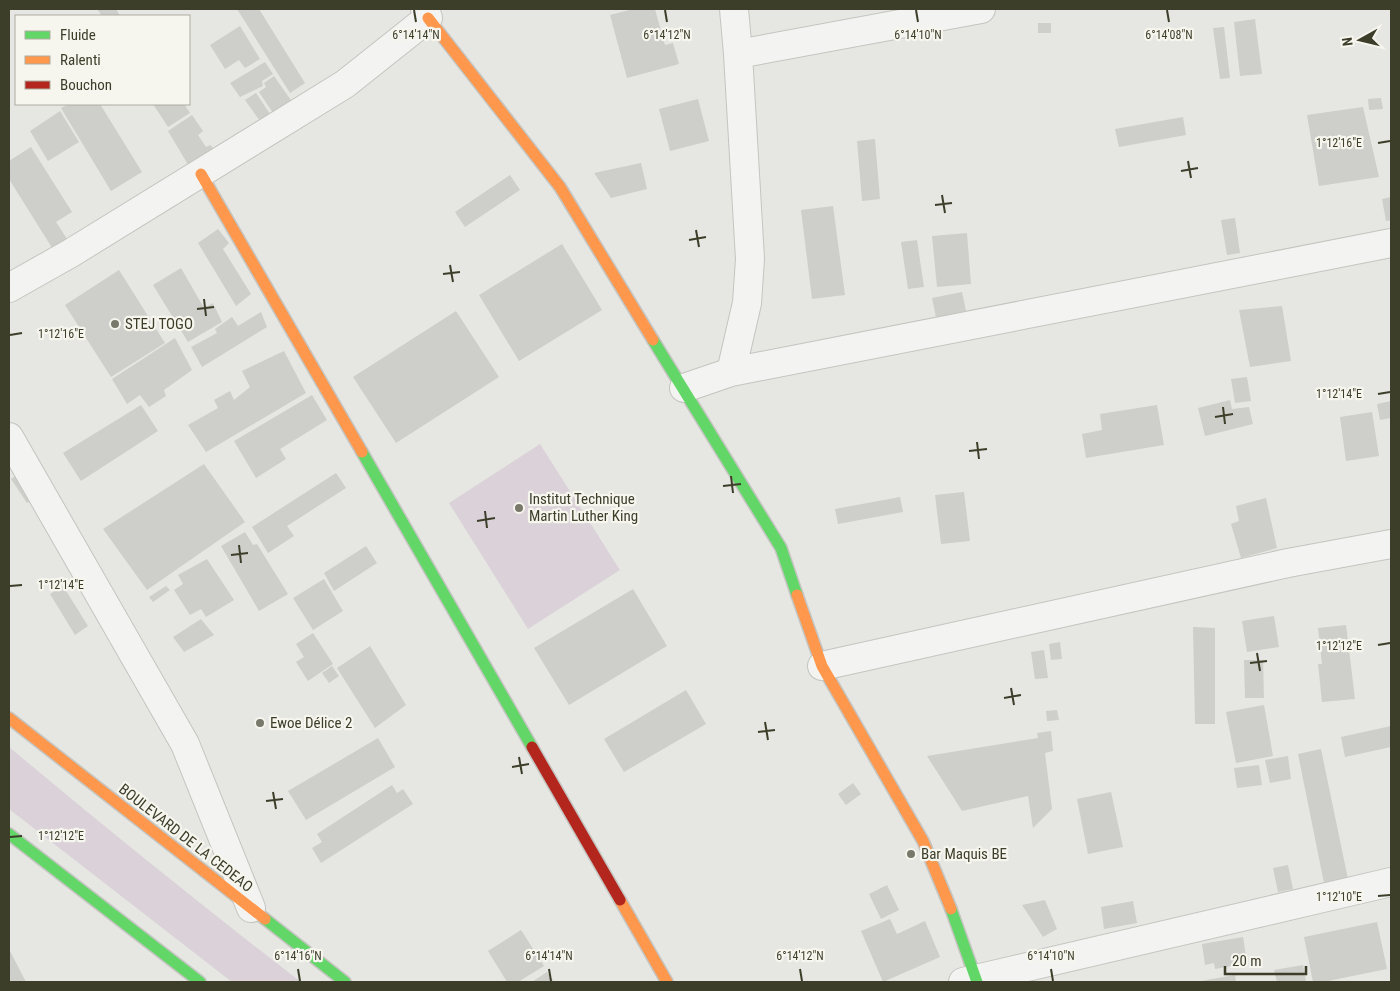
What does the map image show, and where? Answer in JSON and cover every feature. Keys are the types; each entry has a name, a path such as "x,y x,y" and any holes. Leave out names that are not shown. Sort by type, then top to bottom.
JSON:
{"street":[{"path":"731,372 747,303 750,259 734,9"},
{"path":"738,54 981,9"},
{"path":"9,288 71,253 345,84 426,13 560,187 781,548 822,666 923,841 953,914 972,981 1391,882"},
{"path":"201,174 667,982"},
{"path":"684,388 731,372 1391,243"},
{"path":"9,437 185,744 252,908"},
{"path":"822,666 1288,563 1391,544"},
{"name":"BOULEVARD DE LA CEDEAO","path":"9,718 345,982"},
{"path":"10,837 200,982"}],"shaded area":[{"path":"540,444 620,570 528,629 449,503"},
{"path":"9,747 154,866 301,982 232,982 9,809"}],"building":[{"path":"97,9 116,9 119,15 101,15"},
{"path":"237,9 259,9 305,83 290,93"},
{"path":"633,9 655,9 665,45 673,43 679,64 627,78 610,15"},
{"path":"1255,19 1262,74 1240,76 1234,22"},
{"path":"1038,23 1051,23 1051,33 1038,33"},
{"path":"240,26 260,59 245,68 239,60 225,69 210,45"},
{"path":"1224,27 1230,78 1220,79 1213,28"},
{"path":"265,62 273,74 262,81 263,86 240,97 230,83"},
{"path":"274,76 293,103 275,116 259,92 266,87 264,83"},
{"path":"256,93 272,117 262,124 245,100"},
{"path":"1381,98 1383,109 1369,110 1368,99"},
{"path":"698,99 709,141 670,151 659,109"},
{"path":"67,105 101,105 142,172 111,191 61,108"},
{"path":"154,105 185,105 190,113 168,127"},
{"path":"1363,107 1379,177 1319,186 1307,115"},
{"path":"60,111 79,142 48,161 30,131"},
{"path":"192,115 203,131 198,135 206,147 210,145 217,151 190,168 168,131"},
{"path":"1183,117 1186,135 1119,147 1115,129"},
{"path":"875,139 880,199 862,201 857,141"},
{"path":"31,147 72,212 56,222 69,242 54,251 9,179 9,161"},
{"path":"641,163 647,189 611,198 594,173"},
{"path":"510,175 520,190 465,227 455,212"},
{"path":"1391,197 1391,220 1386,221 1382,199"},
{"path":"833,206 845,295 812,299 801,210"},
{"path":"1235,218 1240,253 1227,255 1221,220"},
{"path":"218,229 229,243 223,249 251,294 236,306 198,243"},
{"path":"967,233 971,284 937,287 932,236"},
{"path":"917,240 924,287 908,289 901,242"},
{"path":"562,244 602,310 519,361 479,295"},
{"path":"181,268 204,308 213,303 222,322 188,342 153,285"},
{"name":"STEJ TOGO","path":"119,270 165,343 111,377 65,305"},
{"path":"962,292 966,311 936,317 932,298"},
{"path":"1282,306 1291,361 1250,367 1239,310"},
{"path":"456,311 499,377 396,443 353,377"},
{"path":"261,312 267,327 202,367 191,347 217,333 215,329 232,317 238,326"},
{"path":"175,338 192,370 164,390 166,396 149,407 140,395 127,404 112,379"},
{"path":"284,351 306,393 206,452 188,425 218,408 214,400 230,391 234,400 250,387 242,371"},
{"path":"1247,377 1251,401 1235,403 1231,379"},
{"path":"312,395 327,420 280,449 286,459 256,478 234,441"},
{"path":"1230,400 1232,409 1249,407 1253,424 1205,436 1198,408"},
{"path":"1391,401 1391,418 1380,420 1377,404"},
{"path":"141,405 158,431 81,481 63,453"},
{"path":"1157,405 1164,445 1086,458 1082,434 1102,430 1100,414"},
{"path":"1372,412 1379,456 1346,461 1340,417"},
{"path":"204,464 245,522 147,590 103,529"},
{"path":"21,472 36,496 27,503 11,479"},
{"path":"336,473 346,488 287,526 294,536 268,553 252,527"},
{"path":"964,492 970,541 941,544 935,495"},
{"path":"900,497 903,512 838,524 835,509"},
{"path":"1266,498 1277,548 1241,558 1231,524 1239,521 1236,506"},
{"path":"245,532 253,545 257,544 288,594 259,611 221,546"},
{"path":"366,546 377,563 334,591 324,573"},
{"path":"207,559 234,600 206,617 201,609 190,615 174,590 183,584 178,575"},
{"path":"324,579 343,611 313,630 293,598"},
{"path":"63,586 88,626 75,635 50,594"},
{"path":"166,586 170,590 153,602 149,597"},
{"path":"633,589 667,646 569,705 534,648"},
{"path":"1274,616 1279,647 1247,652 1242,621"},
{"path":"201,619 214,635 184,652 173,637"},
{"path":"1346,625 1355,699 1322,702 1318,664 1322,664 1318,628"},
{"path":"1193,627 1215,628 1215,724 1195,724"},
{"path":"313,633 333,664 308,681 296,662 304,657 296,644"},
{"path":"1060,642 1062,659 1051,660 1049,644"},
{"path":"370,646 406,705 375,728 337,668"},
{"path":"1044,650 1048,678 1035,679 1031,652"},
{"path":"1244,660 1263,660 1264,698 1245,698"},
{"path":"332,666 339,676 329,683 322,673"},
{"path":"686,690 706,724 624,772 604,739"},
{"path":"1264,705 1273,756 1236,763 1226,712"},
{"path":"1057,710 1059,720 1047,721 1046,711"},
{"path":"1391,726 1391,747 1345,757 1341,737"},
{"path":"1051,731 1053,751 1045,753 1052,809 1033,828 1028,796 962,811 927,756 1038,738 1037,733"},
{"path":"378,738 395,767 306,820 288,791"},
{"path":"1321,749 1348,879 1324,883 1298,754"},
{"path":"1288,756 1291,779 1270,783 1265,760"},
{"path":"1259,765 1262,785 1237,788 1234,768"},
{"path":"853,783 861,794 846,805 838,794"},
{"path":"392,785 397,793 403,789 413,804 321,863 312,848 322,842 317,834"},
{"path":"1111,792 1123,847 1088,854 1077,799"},
{"path":"1288,865 1293,889 1278,892 1273,868"},
{"path":"887,885 899,910 881,919 869,894"},
{"path":"1045,900 1057,929 1043,937 1022,905"},
{"path":"1133,901 1137,923 1104,929 1101,907"},
{"path":"890,919 897,934 925,921 940,957 883,982 861,931"},
{"path":"1377,922 1387,969 1323,982 1313,982 1304,937"},
{"path":"521,930 544,966 518,982 507,982 488,951"},
{"path":"1243,937 1247,963 1215,969 1214,963 1205,965 1202,944"},
{"path":"9,949 26,982 9,982"},
{"path":"1303,965 1306,982 1277,982 1274,970"},
{"path":"547,972 554,982 532,982"},
{"path":"1235,975 1236,982 1201,982 1201,981"}],"traffic: fast":[{"path":"653,340 781,548 797,595"},
{"path":"362,452 532,747"},
{"path":"9,834 200,982"},
{"path":"951,909 977,982"},
{"path":"265,919 345,982"}],"traffic: slow":[{"path":"428,18 560,187 653,340"},
{"path":"201,174 362,452"},
{"path":"797,595 822,666 923,841 951,909"},
{"path":"9,718 265,919"},
{"path":"620,900 667,982"}],"traffic: jam":[{"path":"532,747 620,900"}],"place":[{"name":"STEJ TOGO","path":"115,324"},
{"name":"Institut Technique Martin Luther King","path":"519,508"},
{"name":"Ewoe Délice 2","path":"260,723"},
{"name":"Bar Maquis BE","path":"911,854"}]}
